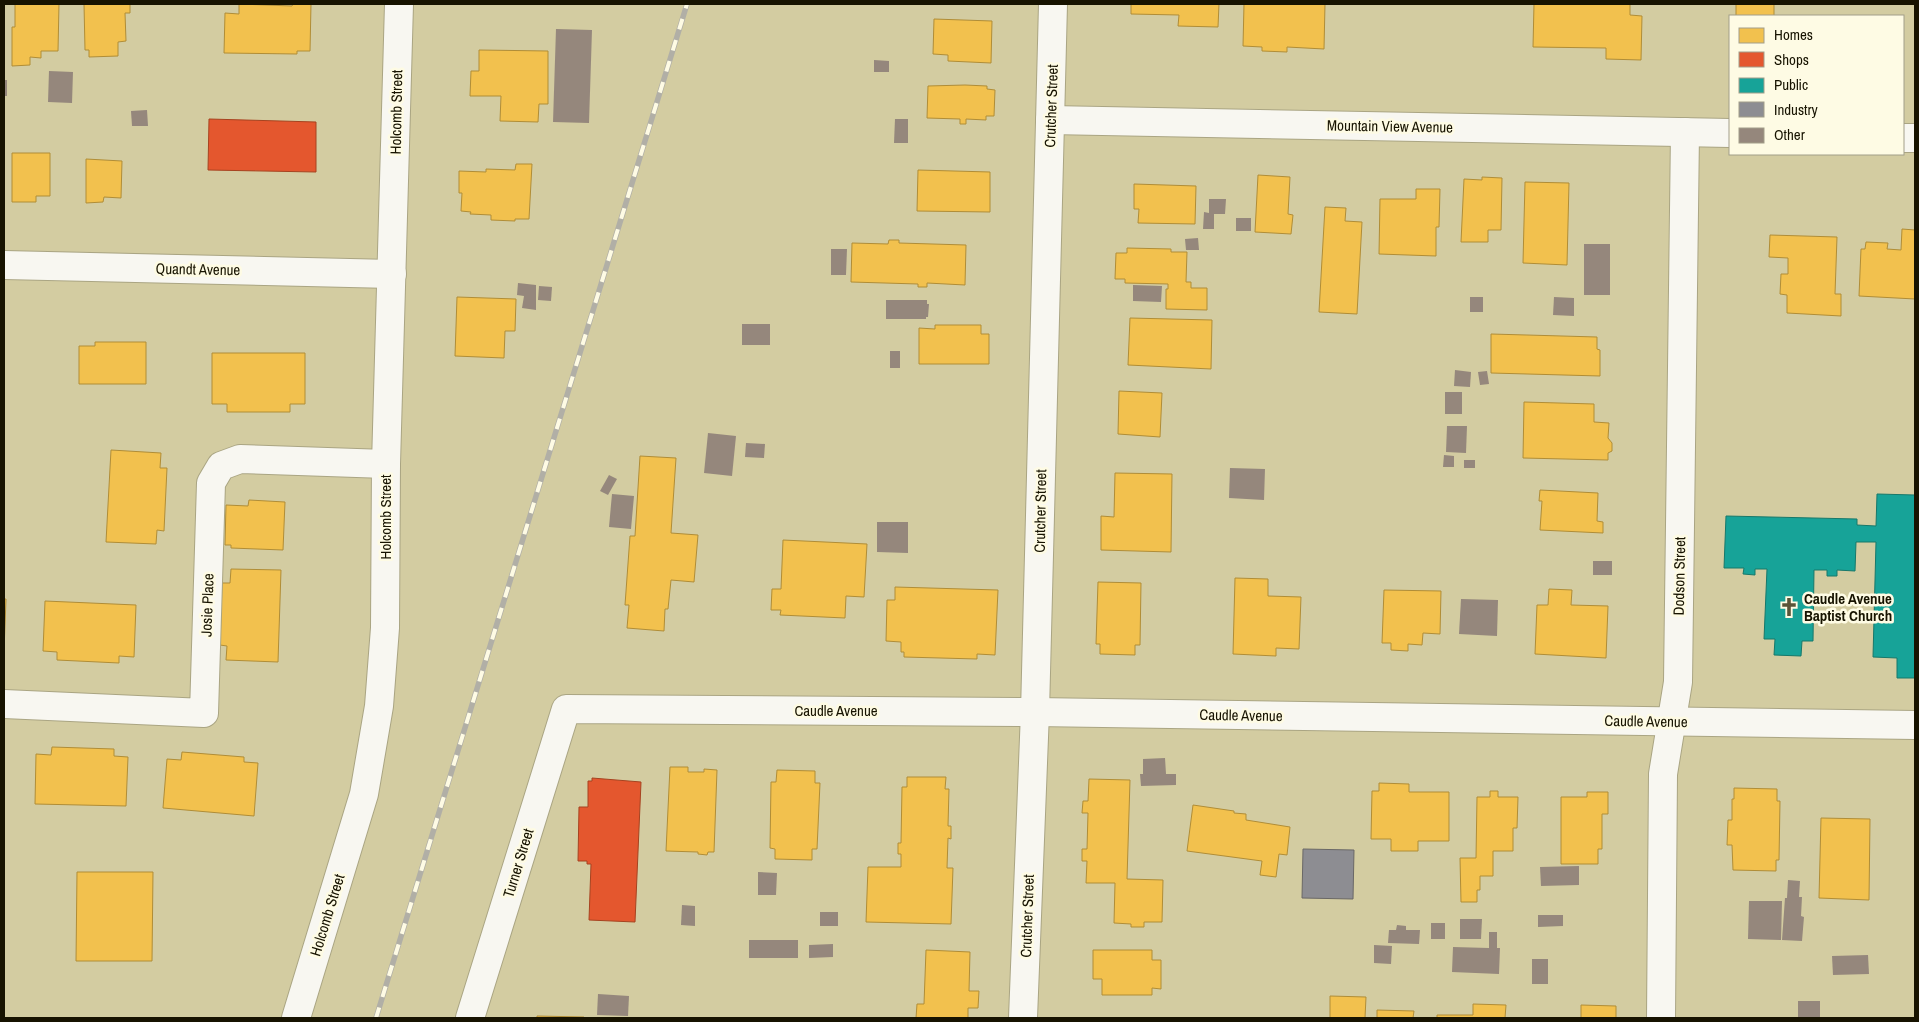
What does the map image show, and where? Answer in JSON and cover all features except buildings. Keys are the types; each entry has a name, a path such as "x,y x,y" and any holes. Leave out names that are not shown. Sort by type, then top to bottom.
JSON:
{"street":[{"name":"Holcomb Street","path":"296,1018 364,794 378,706 385,628 386,464 399,4"},
{"name":"Crutcher Street","path":"1023,1018 1035,712 1053,4"},
{"name":"Mountain View Avenue","path":"1050,120 1729,133"},
{"name":"Dodson Street","path":"1660,1018 1663,774 1678,682 1685,132"},
{"name":"Quandt Avenue","path":"4,265 392,274"},
{"name":"Josie Place","path":"4,704 204,713 211,483 221,466 240,459 386,464"},
{"name":"Caudle Avenue","path":"566,709 1035,712 1915,725"},
{"name":"Turner Street","path":"470,1018 566,709"}],"railway":[{"path":"376,1018 687,4"}],"place":[{"name":"Caudle Avenue Baptist Church","path":"1789,607"}]}
